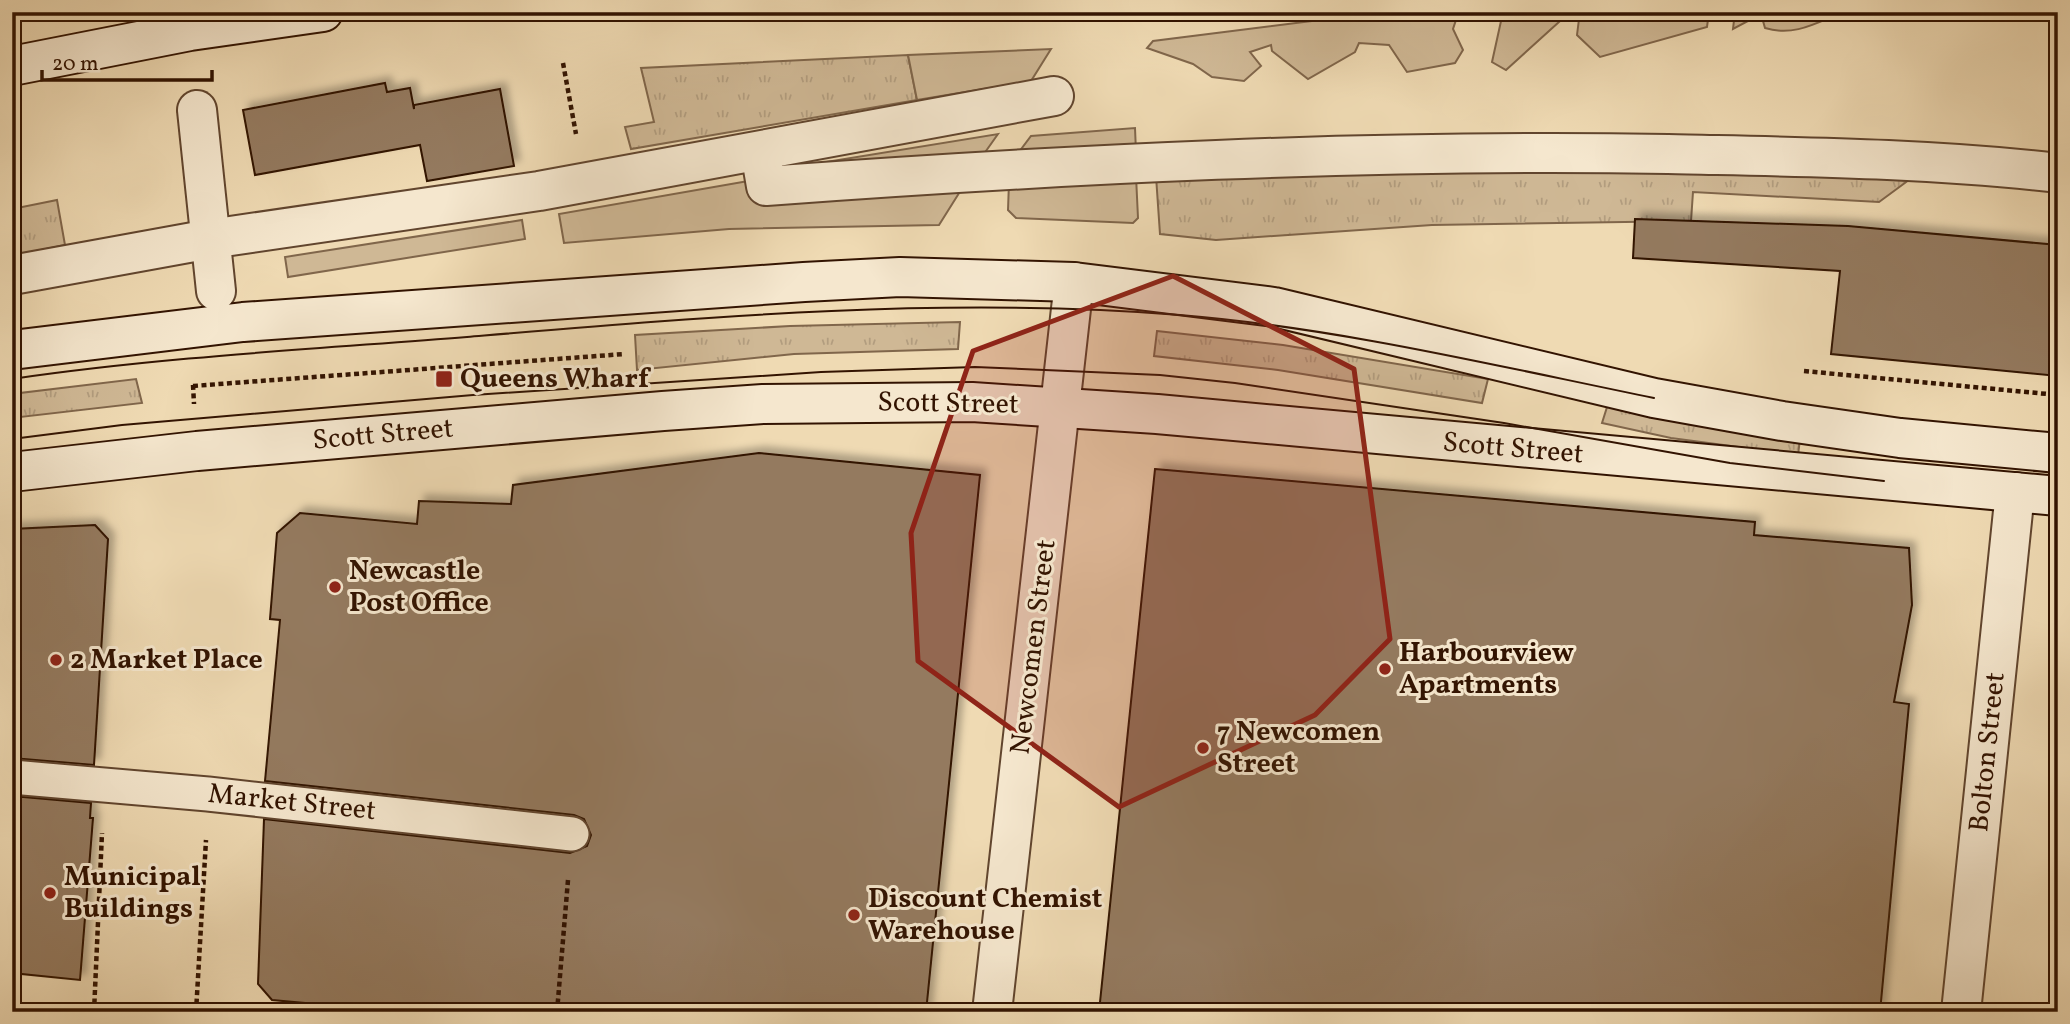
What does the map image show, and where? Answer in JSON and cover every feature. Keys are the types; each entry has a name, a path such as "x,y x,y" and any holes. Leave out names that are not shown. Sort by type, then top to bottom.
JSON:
{"main road":[{"path":"12,66 190,31 323,12"},
{"path":"12,275 210,239 584,183 1054,96"},
{"path":"197,110 216,291"},
{"path":"760,150 766,186 1005,169 1520,152 1750,156 2006,167 2058,173"},
{"path":"12,350 243,322 790,283 900,277 1074,282 1187,294 1300,312 1654,398 1850,432 2058,453"},
{"name":"Newcomen Street","path":"992,1012 1074,282"},
{"name":"Scott Street","path":"12,472 197,451 763,404 963,401 1062,407 2058,496"},
{"name":"Bolton Street","path":"1961,1012 2015,492"}],"lane":[{"name":"Market Street","path":"12,777 208,794 572,834"}],"path":[{"path":"563,63 584,183"},
{"path":"193,386 624,354"},
{"path":"1791,370 2058,395"},
{"path":"192,378 194,406"},
{"path":"94,1012 104,786"},
{"path":"196,1012 208,794"},
{"path":"557,1012 572,834"}],"highlighted area":[{"path":"1173,276 1354,369 1390,639 1315,715 1119,807 918,661 911,533 973,351"}],"green space":[{"path":"1384,12 1468,12 1456,20 1453,29 1463,50 1455,63 1407,72 1389,45 1359,43 1355,52 1308,79 1272,51 1271,45 1250,52 1261,66 1244,81 1212,77 1193,64 1147,48 1153,41"},
{"path":"1503,12 1570,12 1506,70 1492,62"},
{"path":"1575,12 1709,12 1707,27 1600,57 1577,35 1579,19"},
{"path":"1735,12 1843,12 1805,28 1786,31 1765,28 1761,14 1733,29"},
{"path":"1051,49 1031,81 917,100 908,55"},
{"path":"908,55 917,100 631,149 625,127 654,122 641,68"},
{"path":"1135,128 1136,152 1016,156 1031,136"},
{"path":"998,134 981,158 777,170"},
{"path":"1416,164 1913,177 1879,202 1693,192 1691,221 1432,225 1216,240 1160,234 1156,176"},
{"path":"1136,176 1138,218 1133,223 1016,218 1008,210 1009,182"},
{"path":"754,180 966,182 939,225 729,229 564,243 559,214"},
{"path":"57,200 65,245 12,256 12,209"},
{"path":"522,220 525,239 288,277 285,257"},
{"path":"960,322 958,349 794,354 637,370 635,335 790,326"},
{"path":"1157,331 1283,345 1488,379 1482,403 1278,370 1154,356"},
{"path":"136,379 142,403 12,418 12,394"},
{"path":"1608,404 1800,439 1798,455 1671,438 1602,423"}],"building":[{"path":"385,83 387,92 410,88 414,109 414,105 500,89 514,166 427,181 420,145 255,175 243,110"},
{"path":"1635,219 1848,226 2058,245 2058,376 1831,354 1840,271 1633,258"},
{"path":"759,453 980,475 926,1012 405,1012 272,1000 258,984 264,819 570,853 587,846 591,835 584,819 574,815 265,781 280,620 270,619 277,533 300,513 417,524 419,501 511,504 513,485"},
{"path":"1155,469 1755,522 1754,535 1909,548 1912,605 1894,702 1909,704 1880,1012 1099,1012"},
{"name":"2 Market Place","path":"95,525 108,539 94,765 12,758 12,529"},
{"name":"Municipal Buildings","path":"12,796 91,803 90,818 93,818 80,980 12,973"}],"tram line":[{"path":"12,379 182,359 645,322 823,311 1001,308 1180,315 1299,329 1418,349 1654,398"},
{"path":"12,439 122,425 473,395 821,372 975,367 1160,375 1235,383 1504,423 1730,463 1884,481"}],"place":[{"name":"Queens Wharf","path":"444,379"},
{"name":"Newcastle Post Office","path":"335,587"},
{"name":"2 Market Place","path":"56,660"},
{"name":"Harbourview Apartments","path":"1385,669"},
{"name":"7 Newcomen Street","path":"1203,748"},
{"name":"Municipal Buildings","path":"50,893"},
{"name":"Discount Chemist Warehouse","path":"854,915"}]}
